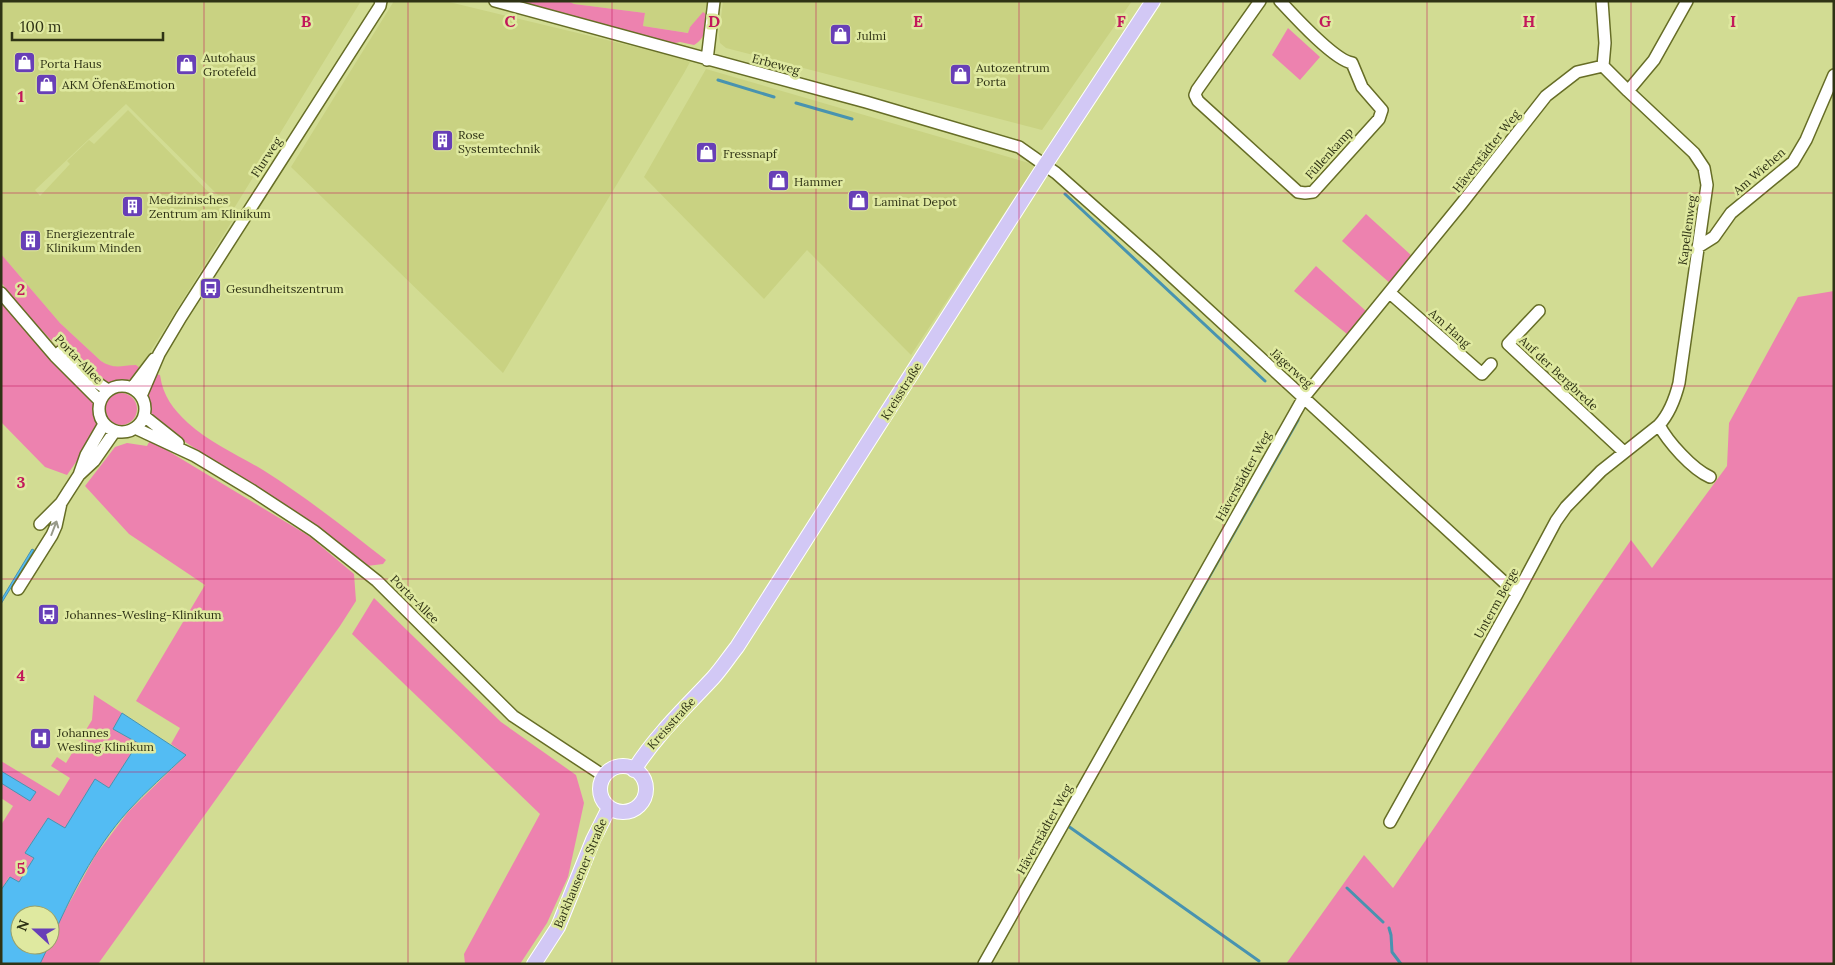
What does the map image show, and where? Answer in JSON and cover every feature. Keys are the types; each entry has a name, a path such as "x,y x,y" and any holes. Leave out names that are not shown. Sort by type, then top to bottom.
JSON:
{"main road":[{"name":"Kreisstraße","path":"634,770 664,729 715,676 737,647 1045,165 1153,1"},
{"path":"624,766 634,770 643,778 645,785 643,801 631,811 616,811 609,808 601,796 601,783 604,776 616,767 624,766"},
{"name":"Barkhausener Straße","path":"534,964 558,927 593,840 609,808"}],"street":[{"name":"Flurweg","path":"141,396 159,354 220,255 380,6 381,1"},
{"name":"Erbeweg","path":"495,1 1002,141 1019,147 1045,165"},
{"path":"707,60 714,1"},
{"name":"Füllenkamp","path":"1260,1 1195,95 1198,101 1298,192 1313,192 1379,119 1382,110 1362,87 1352,63 1346,62 1332,52 1280,1"},
{"path":"1602,1 1606,43 1603,66"},
{"path":"1628,91 1654,60 1687,1"},
{"name":"Kapellenweg","path":"1603,66 1694,152 1704,168 1707,185 1679,383 1671,408 1659,425"},
{"name":"Häverstädter Weg","path":"984,964 1304,397 1546,96 1577,72 1603,66"},
{"name":"Am Wiehen","path":"1698,247 1714,237 1730,213 1794,162 1806,140 1834,75"},
{"name":"Jägerweg","path":"1045,165 1153,259 1518,594"},
{"name":"Am Hang","path":"1390,292 1482,374 1491,364"},
{"name":"Porta-Allee","path":"1,293 55,356 100,401"},
{"name":"Auf der Bergbrede","path":"1539,311 1508,344 1624,452"},
{"name":"Porta-Allee","path":"39,336 108,390"},
{"name":"Flurweg","path":"132,388 159,354"},
{"path":"120,386 132,388 141,396 145,409 144,416 135,428 129,431 115,431 104,424 99,414 100,401 108,390 120,386"},
{"name":"Porta-Allee","path":"144,416 195,456"},
{"path":"40,524 61,503 79,475 86,455 104,424"},
{"path":"1659,425 1665,436 1698,470 1710,477"},
{"name":"Unterm Berge","path":"1390,822 1518,594 1556,521 1566,507 1601,472 1659,425"},
{"name":"Porta-Allee","path":"135,428 195,456 314,530 378,581 512,716 604,776"},
{"path":"79,475 94,461 115,431"},
{"path":"18,589 52,535 61,503"}],"shaded area":[{"path":"1,1 361,1 233,210 126,104 35,190 40,196 70,164 67,161 89,140 94,144 128,110 234,218 140,368 135,365 119,368 108,366 101,361 60,323 1,254"},
{"path":"394,1 445,1 665,54 690,62 503,373 291,167"},
{"path":"521,1 568,1 574,4 645,13 643,26 688,33 690,27 703,12 707,15 705,32 694,45 680,42 671,44 525,4"},
{"path":"568,1 707,1 707,15 703,13 690,27 689,33 643,26 645,13 574,4"},
{"path":"723,1 1132,1 1042,130 726,48 720,43 719,35"},
{"path":"1288,28 1320,57 1300,80 1272,55"},
{"path":"706,69 1036,165 911,355 807,250 764,299 644,177"},
{"path":"1366,214 1412,256 1391,284 1342,241"},
{"path":"1,254 60,323 101,361 114,366 136,365 140,368 132,379 111,383 102,381 52,341 18,305 1,282"},
{"path":"1316,266 1366,311 1347,334 1294,291"},
{"path":"1834,291 1834,964 1286,964 1364,855 1393,888 1631,540 1652,568 1727,466 1729,423 1798,297"},
{"path":"1,302 29,336 92,399 98,428 97,432 67,475 45,467 1,422"},
{"path":"155,374 160,375 166,396 173,407 197,430 215,443 279,480 310,502 386,560 383,564 367,566 322,529 163,428 151,414 147,403"},
{"path":"121,393 127,394 132,398 136,403 136,415 132,420 127,424 121,425 115,424 110,420 106,415 105,409 106,403 110,398 115,394"},
{"path":"150,440 309,536 354,574 356,601 98,964 40,964 44,955 60,955 60,920 95,856 128,812 186,755 171,744 180,728 136,701 205,585 129,534 85,486 115,447 127,443 147,446"},
{"path":"374,598 501,722 576,775 584,803 568,877 547,923 520,964 465,964 464,954 540,814 352,634"},
{"path":"94,695 122,713 113,729 138,743 109,788 95,780 65,829 48,818 25,853 34,858 19,882 9,877 1,890 1,825 13,806 1,798 1,761 59,796 70,778 51,766 57,757 66,763 92,720"}],"water":[{"path":"32,549 34,550 1,604 1,600"},
{"path":"122,713 186,755 149,789 104,841 84,874 60,921 60,905 10,905 10,955 44,955 40,964 1,964 1,890 10,877 19,882 34,858 25,853 48,818 65,828 95,779 109,788 138,743 113,729"},
{"path":"1,771 36,792 30,801 1,783"}],"waterway":[{"path":"718,80 774,97"},
{"path":"796,103 852,119"},
{"path":"1065,194 1265,381"},
{"path":"1170,646 1298,420"},
{"path":"1069,823 1068,826 1259,961"},
{"path":"1347,888 1383,922"},
{"path":"1389,928 1392,952 1401,964"}],"place":[{"name":"Julmi","path":"841,35"},
{"name":"Porta Haus","path":"24,63"},
{"name":"Autohaus Grotefeld","path":"187,64"},
{"name":"Autozentrum Porta","path":"960,74"},
{"name":"AKM Öfen&Emotion","path":"46,84"},
{"name":"Rose Systemtechnik","path":"442,141"},
{"name":"Fressnapf","path":"707,153"},
{"name":"Hammer","path":"778,181"},
{"name":"Laminat Depot","path":"858,201"},
{"name":"Medizinisches Zentrum am Klinikum","path":"133,206"},
{"name":"Energiezentrale Klinikum Minden","path":"30,240"},
{"name":"Gesundheitszentrum","path":"210,288"},
{"name":"Johannes-Wesling-Klinikum","path":"49,614"},
{"name":"Johannes Wesling Klinikum","path":"41,739"}]}
